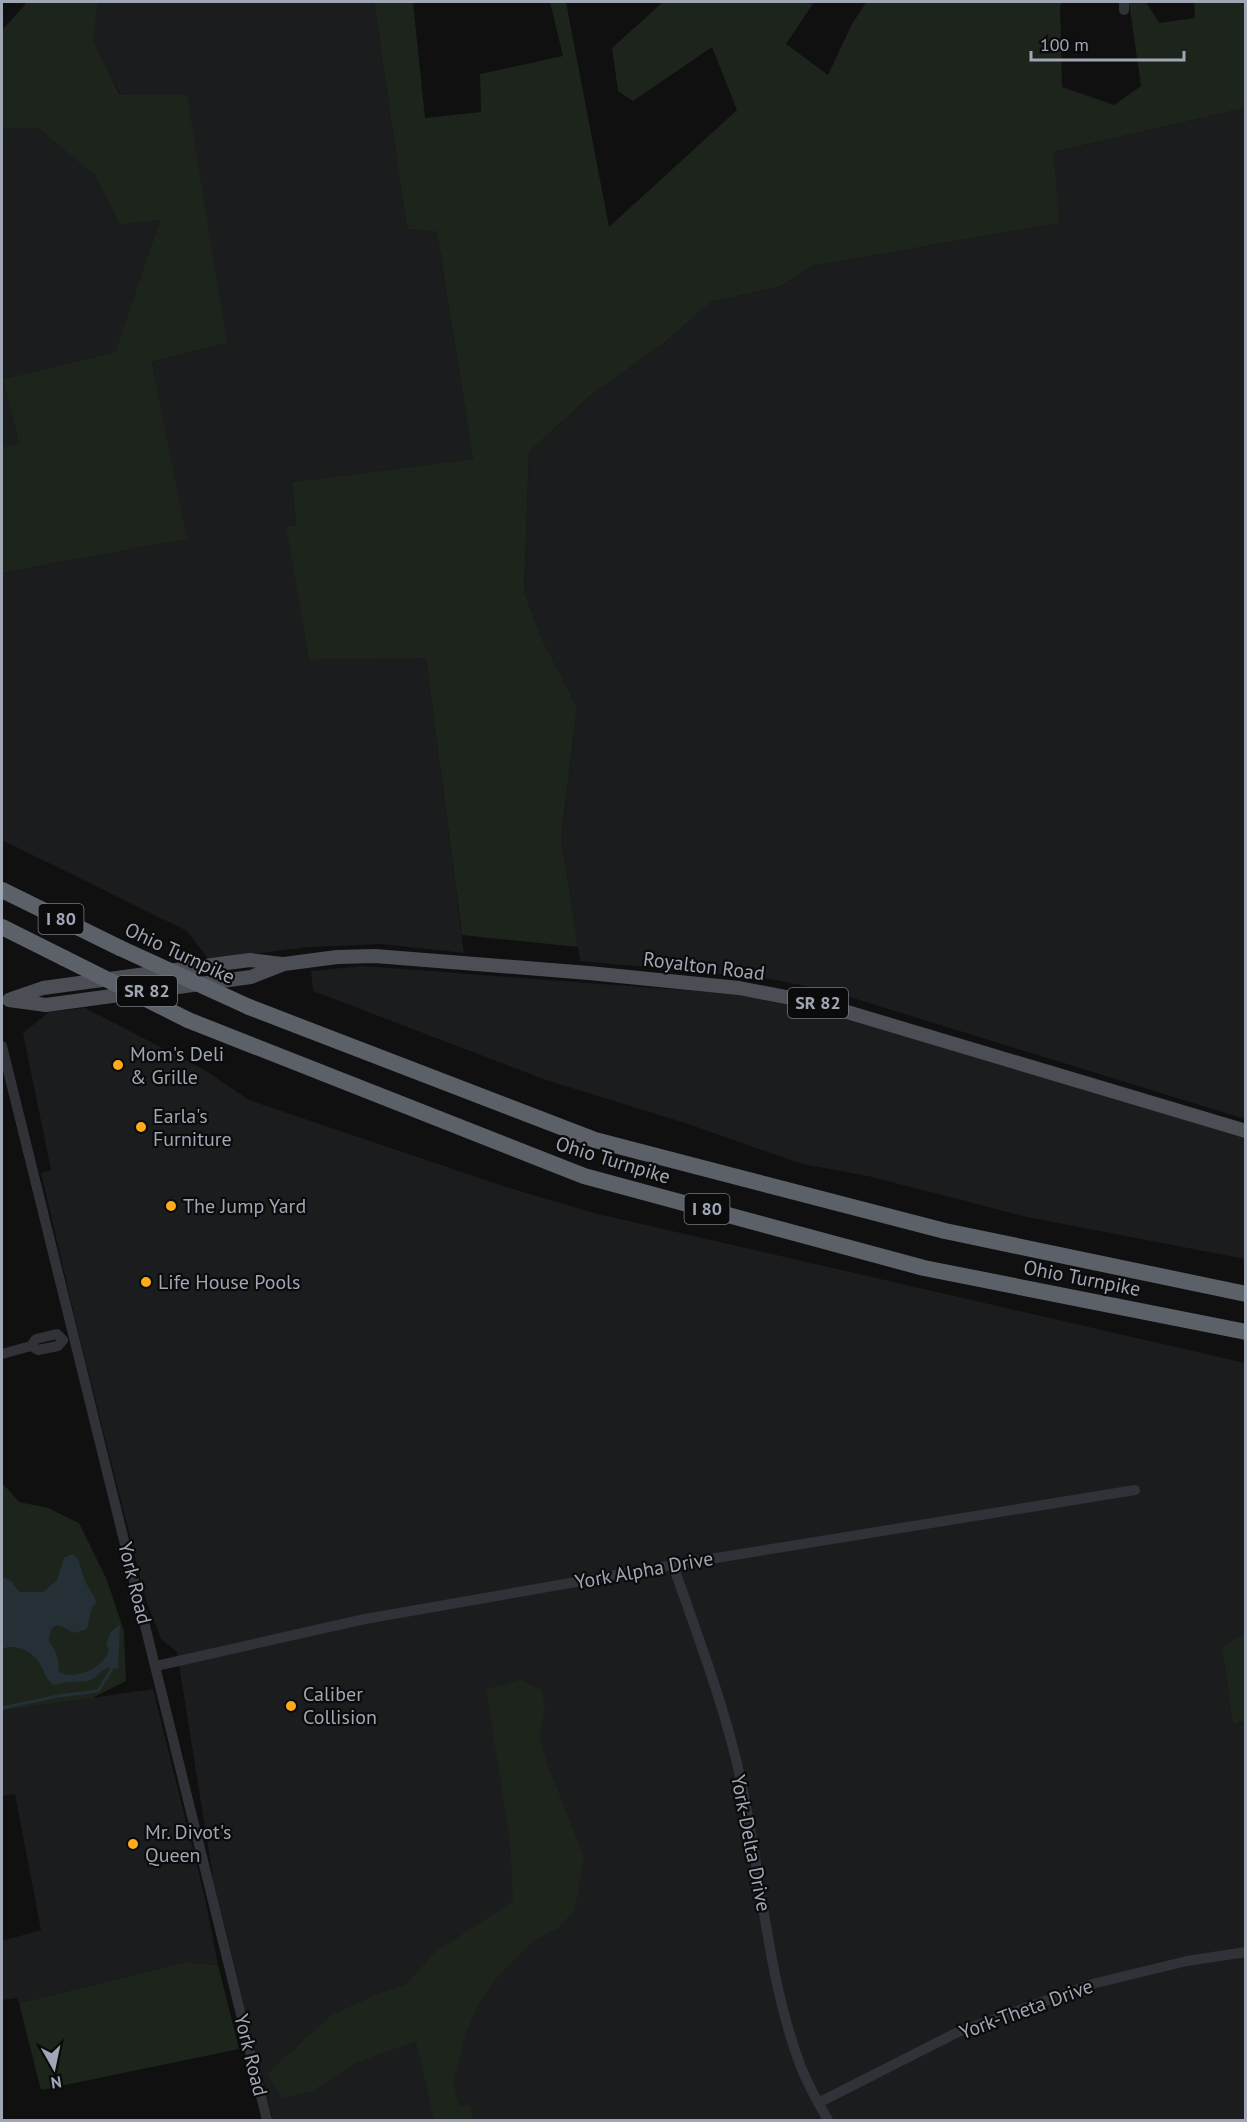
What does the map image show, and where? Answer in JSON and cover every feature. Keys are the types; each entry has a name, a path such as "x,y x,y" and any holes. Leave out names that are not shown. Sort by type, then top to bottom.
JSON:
{"highway":[{"name":"Ohio Turnpike","path":"2,890 120,948 249,1007 595,1140 945,1231 1245,1294"},
{"name":"Ohio Turnpike","path":"2,927 188,1020 584,1176 924,1268 1245,1332"}],"main road":[{"name":"Royalton Road","path":"5,1000 43,988 250,960 284,964 337,957 375,956 589,973 751,990 817,1003 1245,1131"}],"street":[{"name":"York Road","path":"2,1046 68,1338 156,1666 267,2121"},
{"path":"2,1354 31,1346 38,1350 58,1346 68,1338"},
{"name":"York Alpha Drive","path":"156,1666 336,1625 673,1565 1136,1490"},
{"name":"York-Delta Drive","path":"673,1565 717,1693 744,1794 774,1967 786,2021 798,2062 828,2121"},
{"name":"York-Theta Drive","path":"818,2103 958,2032 1096,1983 1187,1960 1245,1952"}],"shaded area":[{"path":"25,2 98,2 93,41 120,95 187,95 227,343 152,362 187,539 2,573 2,447 19,444 3,379 115,352 160,220 120,225 95,176 38,128 2,129 2,30 25,5"},
{"path":"98,2 374,2 407,229 437,232 473,459 292,482 296,525 287,526 309,660 426,657 464,953 381,944 308,947 209,960 187,931 2,840 2,573 186,539 152,362 227,343 121,95 92,41"},
{"path":"374,2 413,2 425,118 481,112 480,74 563,56 550,2 566,2 609,227 737,110 712,47 633,101 618,91 612,48 663,2 814,2 786,44 828,75 851,26 866,2 1063,2 1060,5 1062,87 1114,105 1141,86 1129,2 1146,2 1159,23 1195,18 1194,2 1245,2 1245,108 1054,152 1059,223 812,266 779,287 711,302 663,344 591,395 529,452 524,592 543,641 577,707 561,838 578,947 462,935 426,658 309,660 286,526 296,525 292,482 473,459 437,232 407,229"},
{"path":"1245,108 1245,1119 827,990 764,978 580,961 561,838 577,707 543,641 524,592 529,452 591,395 663,344 711,302 779,287 812,266 1058,223 1054,152"},
{"path":"38,128 95,176 120,225 160,220 115,352 4,379 19,445 2,447 2,129"},
{"path":"363,966 736,994 794,1002 1245,1137 1245,1259 1027,1217 868,1176 802,1164 682,1122 546,1080 313,991 311,971"},
{"path":"85,1008 203,1069 249,1100 506,1187 594,1213 1245,1363 1245,1632 1222,1647 1233,1725 1246,1721 1245,2120 273,2120 214,1884 177,1652 161,1639 146,1600 41,1173 51,1170 23,1033 49,1012"},
{"path":"3,1484 19,1502 48,1508 79,1523 107,1580 124,1631 126,1681 92,1698 2,1711"},
{"path":"74,1555 78,1559 85,1581 97,1602 92,1607 87,1629 74,1633 58,1625 53,1627 49,1640 58,1658 59,1672 73,1675 95,1667 106,1656 109,1650 106,1645 111,1632 120,1624 118,1669 105,1669 94,1678 83,1682 53,1685 34,1656 26,1650 16,1647 2,1649 2,1577 11,1581 19,1592 43,1592 57,1580 64,1558"},
{"path":"1245,1632 1245,1721 1233,1725 1222,1647"},
{"path":"520,1680 542,1690 545,1709 539,1735 547,1763 584,1857 575,1910 558,1928 533,1941 494,1981 477,2008 466,2033 453,2083 459,2106 470,2105 473,2120 434,2120 416,2041 358,2062 312,2091 283,2098 267,2074 330,2016 377,1994 407,1984 434,1953 513,1901 510,1841 486,1689"},
{"path":"153,1689 205,1898 218,1965 186,1962 19,2003 17,1998 2,2000 2,1941 41,1930 15,1794 2,1796 2,1711"},
{"path":"186,1962 218,1965 239,2049 41,2090 19,2003"}],"waterway":[{"path":"2,1708 58,1696 98,1691 113,1667"}],"place":[{"name":"Mom's Deli & Grille","path":"118,1065"},
{"name":"Earla's Furniture","path":"141,1127"},
{"name":"The Jump Yard","path":"171,1206"},
{"name":"Life House Pools","path":"146,1282"},
{"name":"Caliber Collision","path":"291,1706"},
{"name":"Mr. Divot's Queen","path":"133,1844"}]}
